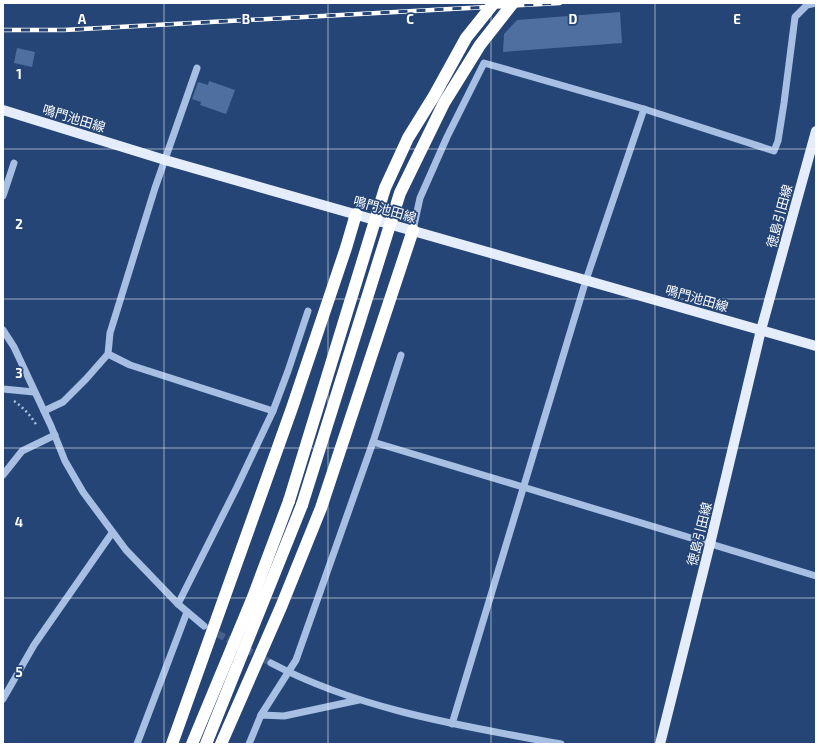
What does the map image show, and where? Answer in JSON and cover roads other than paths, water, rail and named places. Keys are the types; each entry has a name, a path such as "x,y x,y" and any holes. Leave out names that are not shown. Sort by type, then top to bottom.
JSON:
{"highway":[{"path":"192,744 253,597 289,501 385,188 408,138 434,96 466,38 494,3"},
{"path":"206,744 302,505 400,193 444,103 480,45 513,3"},
{"path":"172,744 292,408 344,256 356,214"},
{"path":"221,744 281,607 321,508 413,230"}],"main road":[{"name":"鳴門池田線","path":"3,110 165,160 761,330"},
{"name":"徳島引田線","path":"660,744 761,330 816,131"},
{"path":"761,330 816,346"}],"street":[{"path":"413,230 420,198 447,137 484,63 644,109 774,152 778,141 784,103 795,17 808,5 816,3"},
{"path":"44,411 62,402 86,379 108,354 110,333 155,188 197,68"},
{"path":"452,724 586,280 644,109"},
{"path":"3,196 14,163"},
{"path":"178,604 234,494 273,410 308,311"},
{"path":"3,330 14,347 44,411 65,461 83,492 126,550 186,612 204,626"},
{"path":"108,354 130,365 273,410"},
{"path":"249,744 261,716 296,660 373,442 401,355"},
{"path":"3,389 34,392"},
{"path":"3,475 22,451 55,436"},
{"path":"373,442 523,486 816,576"},
{"path":"3,699 34,645 112,533"},
{"path":"137,744 186,612"},
{"path":"271,662 289,672 344,694 404,712 452,724 560,744"},
{"path":"261,716 284,716 362,699"}],"tunnel":[{"path":"209,629 271,663"}],"railway":[{"path":"3,30 64,30 560,3"}]}
